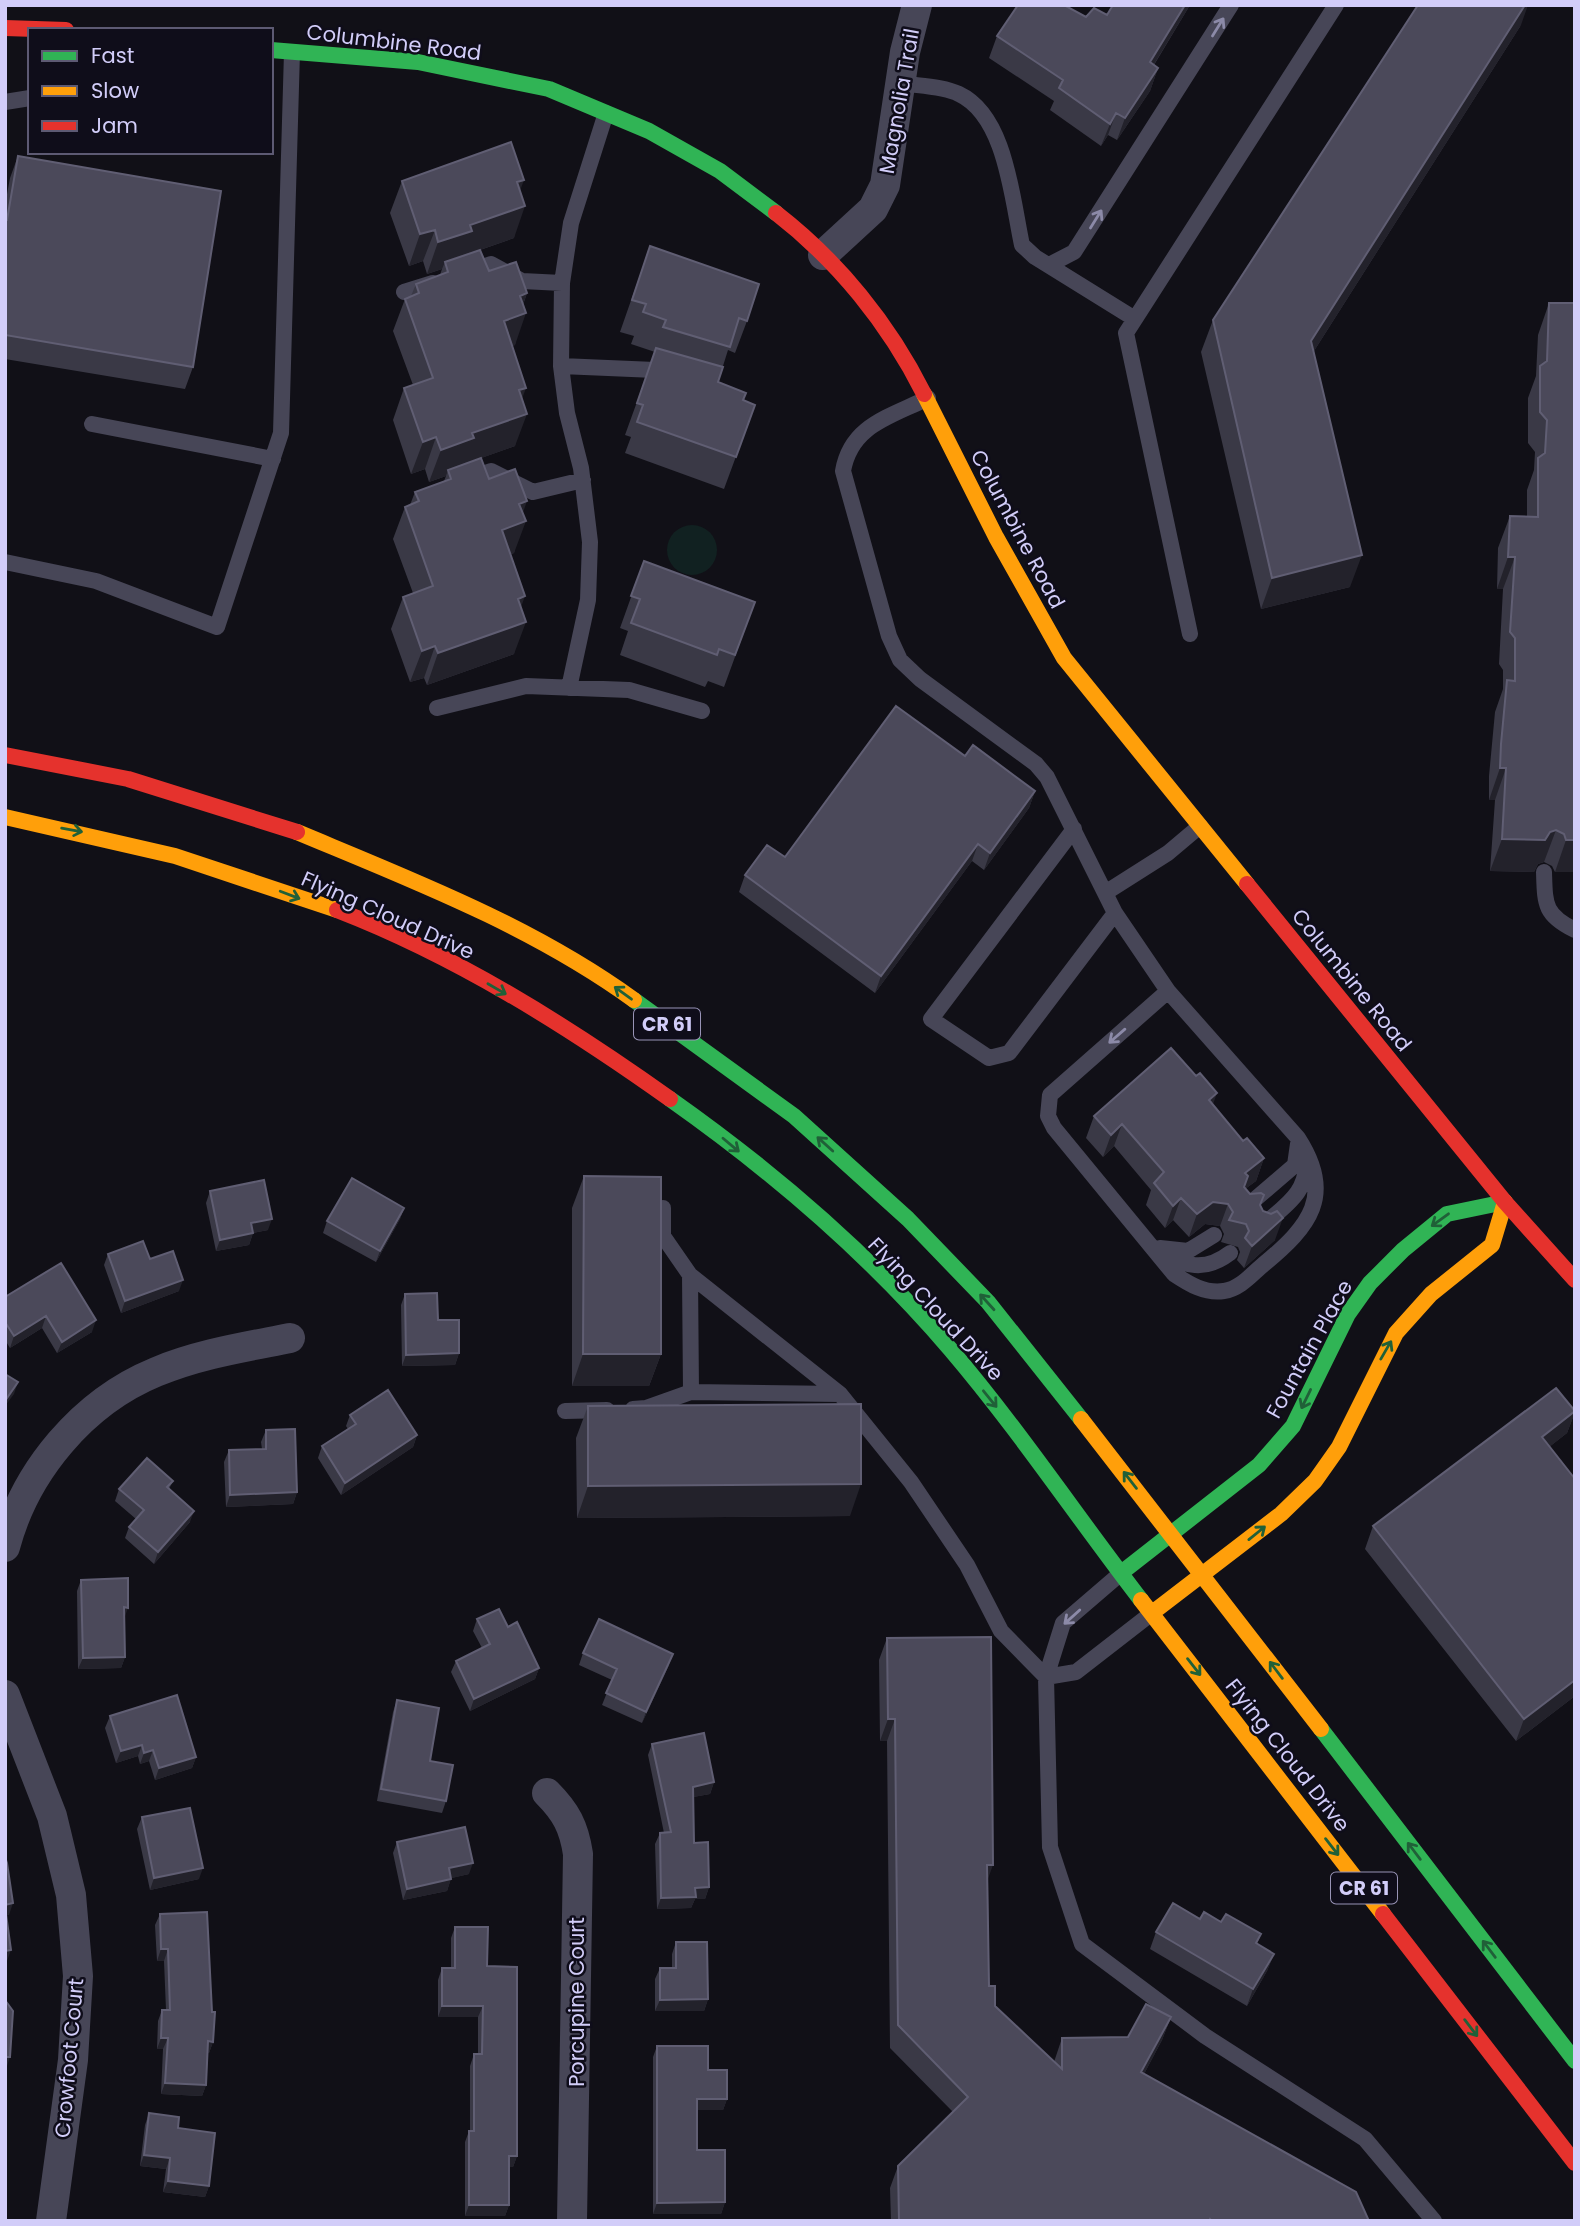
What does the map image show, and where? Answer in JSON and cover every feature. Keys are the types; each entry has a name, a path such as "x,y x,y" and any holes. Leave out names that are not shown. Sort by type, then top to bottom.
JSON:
{"main road":[{"path":"5,27 53,23"},
{"name":"Columbine Road","path":"273,50 418,62 483,73 550,89 607,111 720,171 791,225 856,289 903,352 996,537 1063,658 1505,1202 1575,1280"},
{"name":"Flying Cloud Drive","path":"5,755 128,779 272,822 440,891 598,974 794,1116 908,1219 988,1302 1171,1534 1575,2062"},
{"name":"Flying Cloud Drive","path":"5,817 90,833 261,884 355,920 445,960 570,1031 677,1103 779,1185 897,1292 951,1351 1027,1444 1121,1573 1575,2163"},
{"path":"1152,1613 1281,1514 1315,1480 1339,1447 1396,1333 1431,1294 1492,1245 1505,1202"},
{"name":"Fountain Place","path":"1121,1573 1259,1465 1279,1445 1293,1426 1348,1314 1370,1283 1403,1250 1447,1214 1505,1202"}],"street":[{"name":"Magnolia Trail","path":"822,255 873,209 885,186 900,83 917,5"},
{"path":"5,1547 10,1527 33,1478 68,1434 109,1398 155,1372 207,1355 290,1338"},
{"name":"Crowfoot Court","path":"5,1695 52,1816 71,1895 78,1976 73,2060 51,2221"},
{"name":"Porcupine Court","path":"547,1793 569,1819 578,1854 572,2221"}],"lane":[{"path":"1049,265 1074,252 1231,5"},
{"path":"1190,634 1126,333 1336,5"},
{"path":"5,562 96,581 217,626 281,433 292,52"},
{"path":"900,83 959,94 981,109 995,129 1023,245 1049,265 1135,319"},
{"path":"5,102 28,98"},
{"path":"569,688 588,600 590,542 583,480 567,413 562,366 562,283 571,223 607,111"},
{"path":"404,292 491,264 522,281 562,283"},
{"path":"562,366 655,370 681,378"},
{"path":"928,398 863,431 853,440 844,463 849,497 889,636 900,660 920,679 1036,764 1054,789 1115,913 1168,991 1298,1138 1312,1160 1316,1175 1313,1208 1291,1241 1238,1286 1225,1291 1209,1291 1174,1274 1054,1128 1048,1116 1050,1095 1168,991"},
{"path":"92,424 273,459"},
{"path":"455,484 491,471 533,492 583,480"},
{"path":"437,708 526,685 629,690 702,711"},
{"path":"1105,893 1168,853 1200,826"},
{"path":"1074,829 931,1019 989,1058 1009,1053 1115,913"},
{"path":"1544,872 1545,905 1557,922 1575,930"},
{"path":"1247,1207 1294,1165 1298,1138"},
{"path":"1262,1226 1302,1188 1306,1160 1298,1138"},
{"path":"663,1208 663,1236 690,1275 840,1394 911,1482 967,1565 1001,1630 1046,1677"},
{"path":"1151,1246 1188,1251 1214,1235"},
{"path":"1151,1246 1190,1266 1217,1262 1230,1252"},
{"path":"690,1275 691,1392"},
{"path":"565,1411 646,1408 691,1392 840,1394"},
{"path":"1121,1573 1063,1623 1046,1677 1050,1847 1082,1944 1205,2036 1365,2139 1434,2221"},
{"path":"1046,1677 1076,1672 1152,1613"}],"shaded area":[{"path":"692,525 710,532 717,550 710,568 692,575 674,568 667,550 674,532"}],"building":[{"path":"1018,5 1064,5 1086,17 1094,8 1107,15 1113,5 1185,5 1150,62 1158,68 1125,118 1116,113 1110,124 1059,88 1063,80 997,36"},
{"path":"1418,5 1525,5 1311,341 1362,555 1272,578 1213,320"},
{"path":"511,142 524,180 517,182 525,206 470,225 472,231 438,242 435,230 420,234 402,181"},
{"path":"18,156 221,191 193,367 5,335 5,220"},
{"path":"650,246 759,284 747,321 739,318 730,347 663,327 666,320 643,312 646,304 632,300"},
{"path":"480,250 489,271 516,262 527,293 520,296 526,313 504,321 526,388 519,390 527,414 472,433 474,438 441,450 436,437 423,442 404,388 433,378 405,299 419,293 416,284 448,272 445,262"},
{"path":"1549,303 1575,303 1575,840 1566,840 1564,834 1556,830 1550,832 1545,840 1502,839 1506,768 1500,768 1501,744 1507,680 1515,681 1515,638 1510,632 1515,557 1508,557 1510,516 1538,517 1538,458 1545,453 1547,420 1540,412 1540,366 1547,361"},
{"path":"656,348 723,367 718,382 746,393 743,400 755,405 736,457 637,422 643,405 637,403"},
{"path":"481,458 489,479 515,469 527,501 519,504 526,521 502,530 525,596 518,599 526,622 438,653 435,646 422,651 403,597 433,586 405,507 419,501 415,492 451,479 448,470"},
{"path":"644,561 755,602 735,655 719,649 717,655 631,623 640,599 631,596"},
{"path":"896,706 965,756 973,745 1035,791 990,853 978,844 881,976 745,875 767,845 785,857"},
{"path":"1171,1048 1196,1076 1200,1073 1217,1093 1209,1100 1243,1141 1247,1138 1264,1158 1245,1173 1248,1176 1244,1187 1250,1194 1264,1195 1260,1205 1263,1211 1271,1214 1277,1211 1283,1218 1252,1246 1245,1238 1249,1231 1246,1224 1229,1220 1233,1212 1228,1204 1213,1202 1197,1214 1181,1198 1173,1206 1154,1183 1164,1172 1122,1124 1111,1135 1094,1116"},
{"path":"584,1176 661,1177 661,1354 583,1354"},
{"path":"352,1178 404,1208 380,1251 327,1221"},
{"path":"264,1180 272,1219 251,1223 253,1233 220,1240 210,1191"},
{"path":"143,1241 150,1259 173,1251 183,1280 125,1301 108,1254"},
{"path":"61,1263 96,1320 62,1342 46,1316 14,1336 5,1322 5,1297"},
{"path":"437,1293 438,1320 459,1320 459,1353 406,1355 405,1294"},
{"path":"5,1374 18,1382 5,1401"},
{"path":"1556,1388 1575,1411 1542,1437 1575,1479 1575,1680 1524,1719 1373,1526"},
{"path":"388,1390 417,1435 345,1483 322,1446 356,1424 350,1415"},
{"path":"861,1404 861,1484 588,1486 588,1406"},
{"path":"295,1429 297,1492 230,1495 229,1450 266,1449 266,1430"},
{"path":"147,1458 173,1481 167,1487 194,1511 158,1552 129,1527 144,1510 119,1489"},
{"path":"128,1578 128,1608 124,1607 125,1657 83,1658 81,1580"},
{"path":"499,1609 508,1627 517,1622 539,1668 474,1699 456,1661 490,1644 477,1619"},
{"path":"599,1619 673,1654 646,1712 606,1693 617,1669 583,1653"},
{"path":"991,1637 993,1865 987,1865 989,1986 995,1986 995,2006 1062,2069 1062,2038 1128,2037 1146,2004 1171,2017 1141,2072 1356,2192 1369,2221 899,2221 898,2166 968,2097 898,2025 895,1719 888,1719 887,1638"},
{"path":"177,1695 196,1757 159,1768 153,1750 144,1753 142,1745 121,1751 110,1716"},
{"path":"397,1700 439,1708 430,1761 453,1765 446,1801 381,1789"},
{"path":"704,1733 714,1782 693,1787 694,1843 708,1842 709,1887 695,1888 696,1897 661,1898 660,1833 671,1832 652,1744"},
{"path":"190,1808 203,1868 154,1878 142,1817"},
{"path":"465,1827 473,1863 449,1868 451,1879 407,1889 397,1842"},
{"path":"5,1857 13,1903 5,1905"},
{"path":"1173,1903 1200,1919 1204,1912 1221,1922 1226,1914 1261,1934 1256,1943 1274,1954 1253,1989 1156,1932"},
{"path":"5,1907 11,1950 5,1951"},
{"path":"207,1912 212,2012 215,2012 213,2042 208,2041 206,2085 165,2083 168,2038 161,2038 162,2010 170,2010 168,1949 161,1949 160,1914"},
{"path":"455,1927 488,1927 487,1966 517,1967 517,2156 509,2156 509,2205 469,2205 469,2131 474,2131 474,2054 482,2054 483,2006 442,2006 442,1968 455,1968"},
{"path":"676,1942 707,1942 708,1999 660,2000 660,1968 676,1968"},
{"path":"5,2000 13,2011 10,2057 6,2057 5,2065"},
{"path":"657,2046 708,2046 708,2070 727,2070 727,2099 697,2099 697,2150 725,2150 725,2202 657,2203"},
{"path":"149,2113 179,2117 178,2128 215,2133 209,2186 168,2181 170,2158 144,2155"}],"traffic: fast":[{"path":"273,50 418,62 549,89 649,131 720,171 776,213"},
{"path":"634,1000 794,1116 908,1219 988,1302 1081,1419"},
{"path":"670,1099 746,1155 818,1216 920,1315 1000,1411 1141,1600"},
{"path":"1121,1573 1259,1465 1293,1426 1348,1314 1370,1283 1403,1250 1447,1214 1505,1202"},
{"path":"1321,1729 1575,2061"}],"traffic: slow":[{"path":"924,394 996,537 1064,658 1247,884"},
{"path":"5,817 175,856 337,910"},
{"path":"297,832 513,927 554,949 634,1000"},
{"path":"1152,1613 1281,1514 1315,1481 1339,1447 1396,1333 1431,1294 1492,1245 1505,1202"},
{"path":"1081,1419 1321,1729"},
{"path":"1141,1600 1383,1914"}],"traffic: jam":[{"path":"5,28 28,29"},
{"path":"776,213 820,252 860,295 895,343 924,394"},
{"path":"5,755 128,779 297,832"},
{"path":"1247,884 1505,1202 1575,1280"},
{"path":"337,910 425,949 509,994 670,1099"},
{"path":"1383,1914 1575,2163"}]}
